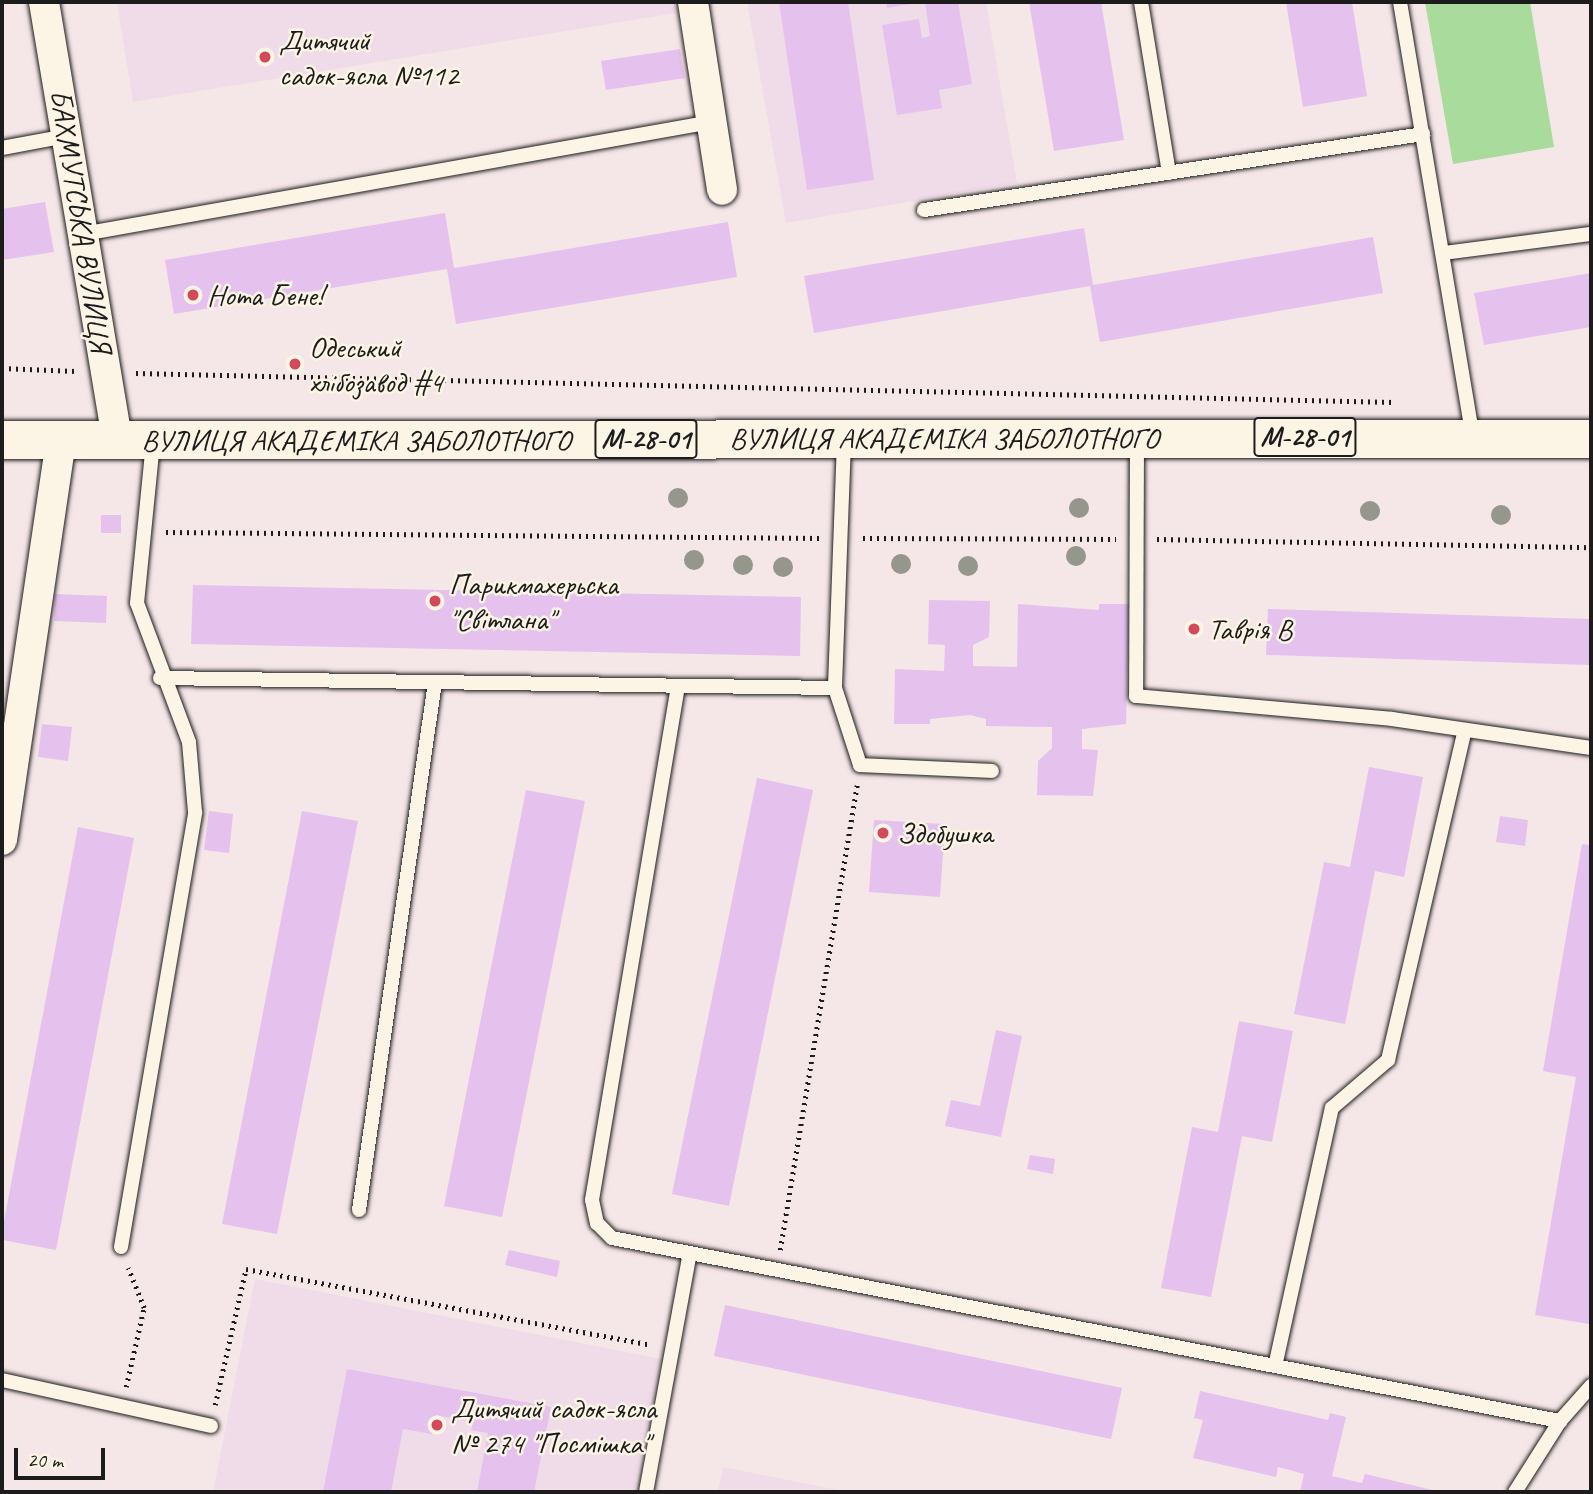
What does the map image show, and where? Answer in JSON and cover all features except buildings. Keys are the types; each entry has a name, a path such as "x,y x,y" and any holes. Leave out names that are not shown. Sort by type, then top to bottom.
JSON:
{"highway":[{"name":"ВУЛИЦЯ АКАДЕМІКА ЗАБОЛОТНОГО","path":"2,440 1591,439"}],"street":[{"name":"БАХМУТСЬКА ВУЛИЦЯ","path":"44,2 106,372 135,440"},
{"path":"693,2 722,190"},
{"path":"2,839 61,440"}],"lane":[{"path":"1141,2 1169,173"},
{"path":"1400,2 1474,437"},
{"path":"83,234 712,122"},
{"path":"924,210 1423,134"},
{"path":"2,148 67,136"},
{"path":"1444,253 1591,234"},
{"path":"1137,438 1136,696 1392,719 1464,733 1591,748"},
{"path":"845,439 835,688 860,765 992,771"},
{"path":"121,1247 195,812 189,742 160,678 137,603 144,532 135,440"},
{"path":"160,678 835,688"},
{"path":"359,1210 435,682"},
{"path":"678,686 592,1200 597,1223 612,1238 689,1257 777,1268 1276,1362 1560,1421"},
{"path":"1276,1362 1332,1108 1388,1060 1464,733"},
{"path":"646,1492 689,1257"},
{"path":"2,1380 211,1426"},
{"path":"1515,1492 1560,1421 1591,1386"}],"path":[{"path":"2,368 1411,402"},
{"path":"144,532 1137,539 1591,547"},
{"path":"777,1268 860,765"},
{"path":"121,1247 144,1308 122,1406"},
{"path":"211,1426 246,1269 672,1349"}],"shaded area":[{"name":"Дитячий садок-ясла №112","path":"117,2 674,2 676,13 133,102"},
{"path":"747,2 986,2 1017,183 786,223"},
{"name":"Дитячий садок-ясла № 274 \"Посмішка\"","path":"255,1279 661,1359 634,1492 213,1492"},
{"path":"723,1467 847,1492 718,1492"}],"green space":[{"path":"1425,2 1530,2 1554,147 1453,164"}],"place":[{"name":"Дитячий садок-ясла №112","path":"265,57"},
{"name":"Нота Бене!","path":"193,295"},
{"name":"Одеський хлібозавод #4","path":"295,364"},
{"name":"Парикмахерьска \"Світлана\"","path":"435,601"},
{"name":"Таврія В","path":"1194,629"},
{"name":"Здобушка","path":"883,833"},
{"name":"Дитячий садок-ясла № 274 \"Посмішка\"","path":"437,1425"}]}
